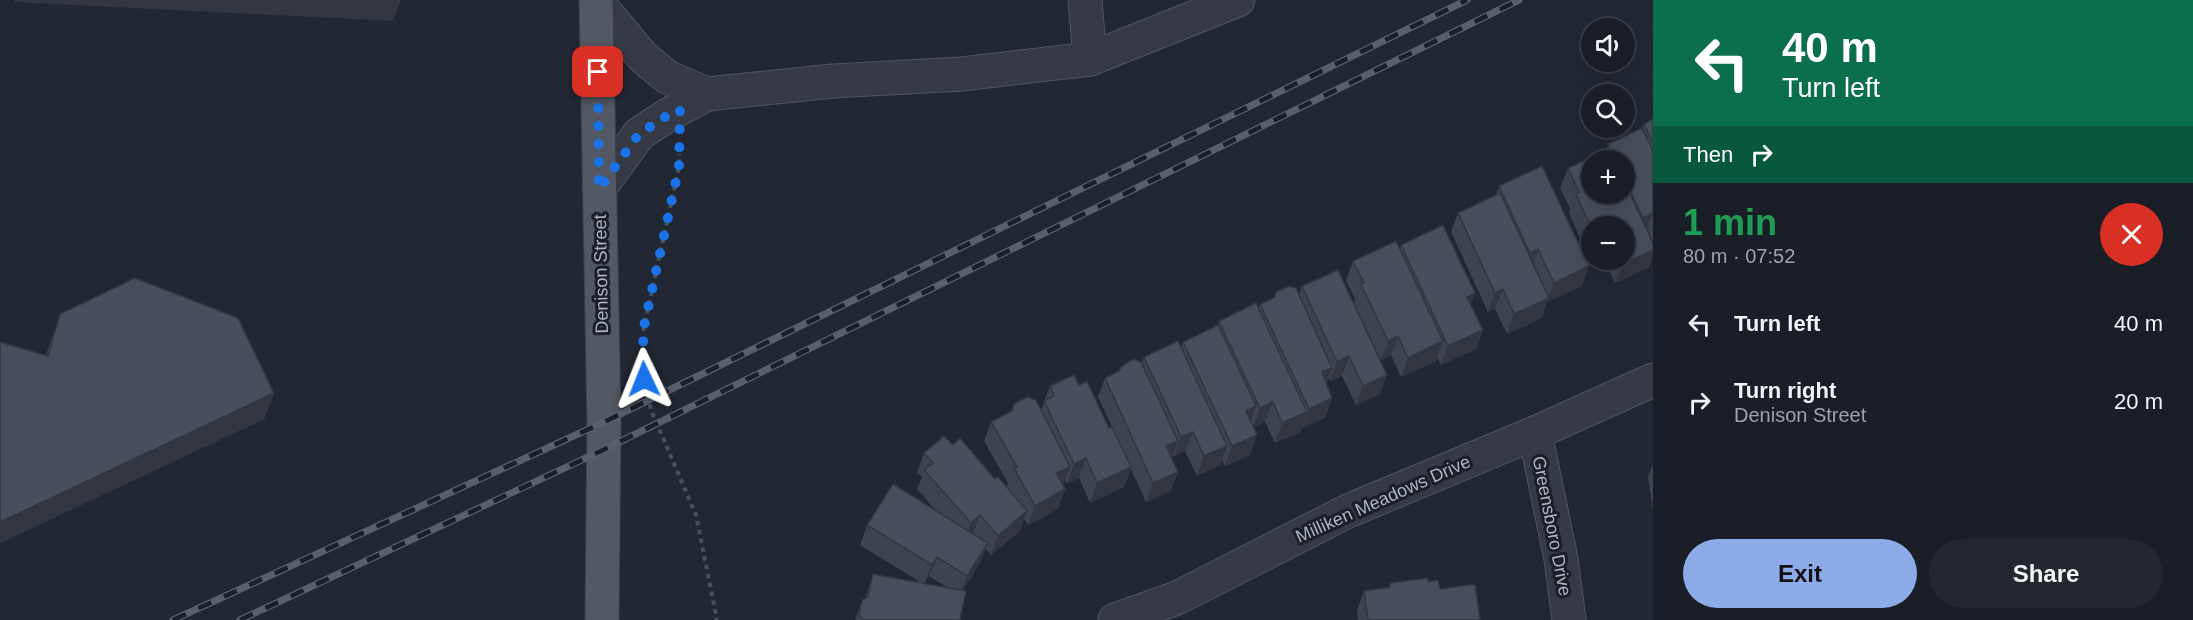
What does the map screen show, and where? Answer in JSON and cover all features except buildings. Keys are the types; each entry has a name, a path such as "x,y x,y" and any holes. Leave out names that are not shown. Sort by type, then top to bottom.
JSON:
{"main road":[{"name":"Denison Street","path":"596,1 603,422 602,620"}],"street":[{"path":"1085,0 1090,59"},
{"path":"599,189 639,134 693,102 833,81 962,74 1090,59 1238,0"},
{"path":"596,1 642,57 693,102"},
{"name":"Milliken Meadows Drive","path":"1115,620 1177,598 1348,511 1535,433 1653,380"},
{"name":"Greensboro Drive","path":"1535,433 1561,559 1569,620"}],"path":[{"path":"643,340 643,331 693,102"},
{"path":"644,369 651,410 696,515 717,620"}],"railway":[{"path":"173,620 604,422 1467,0"},
{"path":"240,620 603,450 1519,0"}],"route":[{"path":"598,72 599,189 639,134 680,110 679,167 643,331 644,379"}]}
